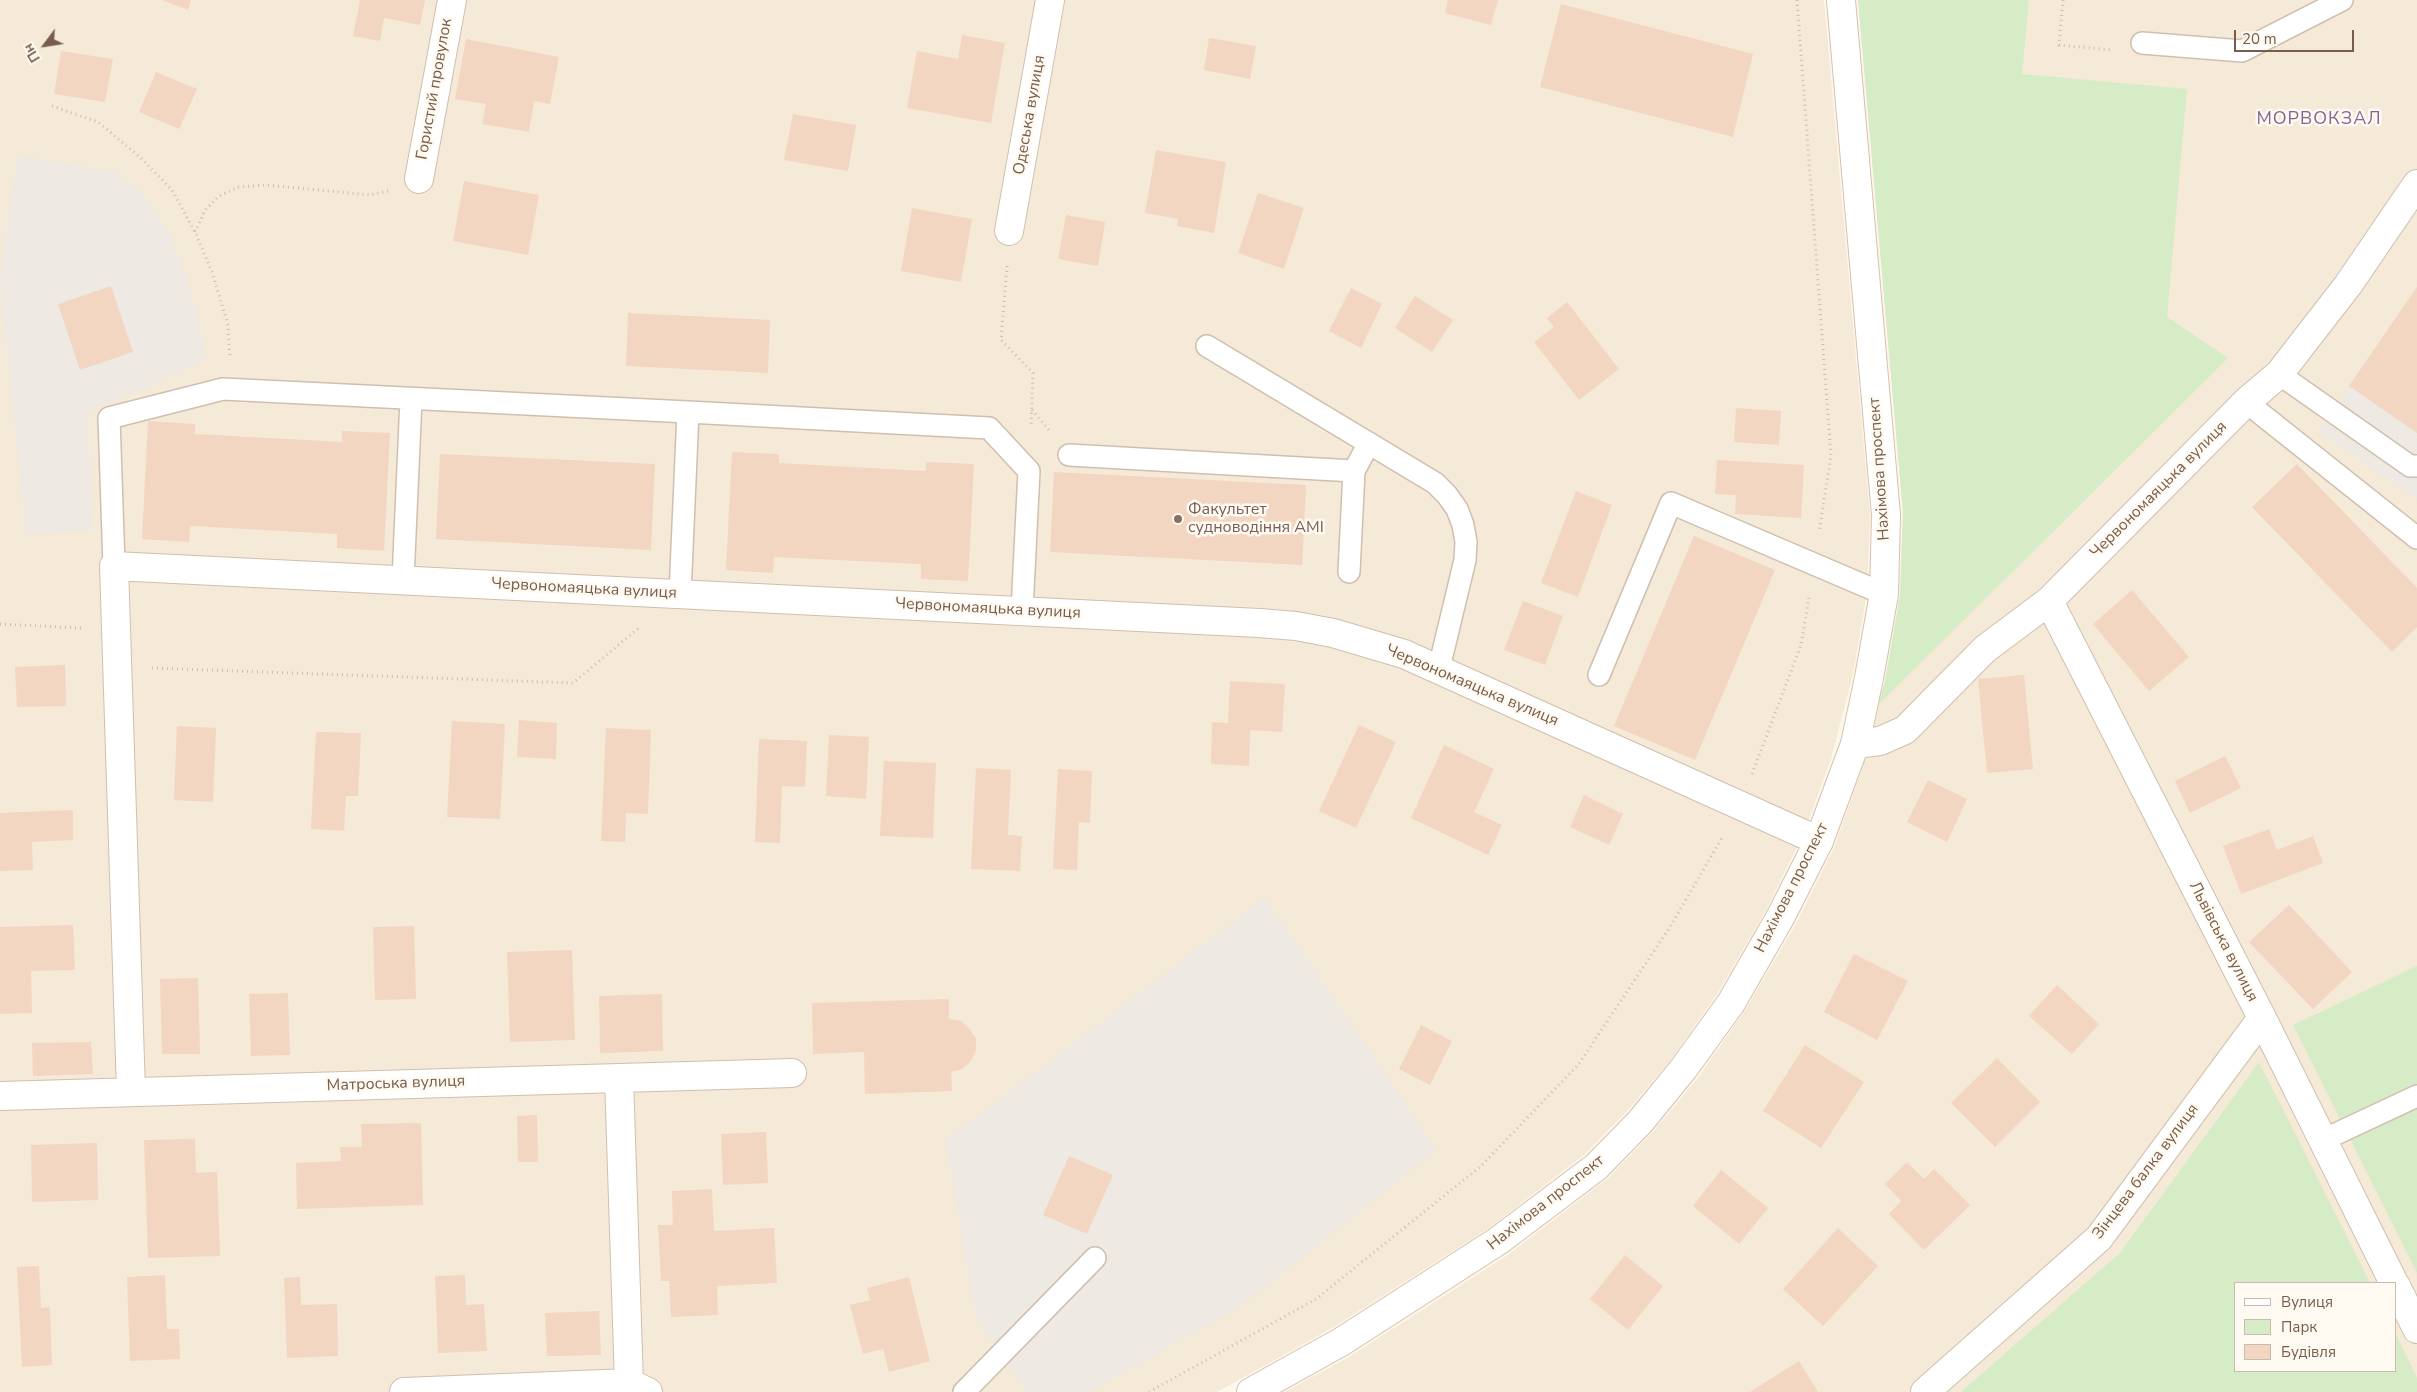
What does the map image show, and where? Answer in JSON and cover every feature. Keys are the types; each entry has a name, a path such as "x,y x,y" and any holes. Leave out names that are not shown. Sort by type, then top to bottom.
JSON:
{"street":[{"name":"Гористий провулок","path":"419,179 452,0"},
{"name":"Одеська вулиця","path":"1009,231 1050,0"},
{"name":"Нахімова проспект","path":"1251,1392 1341,1342 1498,1241 1596,1167 1640,1122 1684,1068 1731,1003 1781,916 1819,841 1855,744 1884,594 1886,514 1841,0"},
{"name":"Червономаяцька вулиця","path":"1855,744 1880,742 1905,730 1985,649 2048,601 2246,402 2279,374 2348,285 2417,184"},
{"name":"Червономаяцька вулиця","path":"114,566 1296,626 1369,642 1439,668 1819,841"},
{"path":"114,566 131,1092"},
{"name":"Львівська вулиця","path":"2048,601 2262,1018 2394,1282"},
{"name":"Зінцева балка вулиця","path":"1926,1392 2099,1238 2262,1018"},
{"name":"Матроська вулиця","path":"0,1096 792,1073"},
{"path":"404,1392 638,1388 619,1078"},
{"name":"Львівська вулиця","path":"2397,1289 2417,1329"}],"lane":[{"path":"2142,43 2242,51 2342,0"},
{"path":"1207,346 1435,483 1447,495 1457,509 1466,542 1465,560 1439,668"},
{"path":"2279,374 2410,466 2417,466"},
{"path":"114,566 109,418 223,389 688,412 988,428 1029,471 1022,611"},
{"path":"403,580 411,399"},
{"path":"2246,402 2417,538"},
{"path":"680,594 688,412"},
{"path":"1349,572 1354,471 1369,443"},
{"path":"1069,455 1354,471"},
{"path":"1599,675 1671,503 1884,594"},
{"path":"2323,1140 2417,1096"},
{"path":"964,1392 1095,1258"}],"path":[{"path":"1149,1392 1316,1299 1481,1166 1578,1065 1670,926 1740,806 1801,645 1831,456 1797,0"},
{"path":"2063,0 2059,45 2101,49"},
{"path":"52,106 98,122 141,158 172,190 195,232 212,272 228,325 230,362 223,389"},
{"path":"195,232 205,210 219,196 239,187 266,185 370,195 397,188 419,179"},
{"path":"1009,231 1001,340 1033,374 1032,410"},
{"path":"148,668 573,683 680,594"},
{"path":"0,624 116,629"}],"shaded area":[{"path":"0,0 1824,0 1870,516 1867,591 1853,674 1831,759 1803,835 1767,908 1717,994 1672,1058 1627,1111 1585,1154 1489,1228 1332,1328 1217,1392 0,1392"},
{"path":"1858,0 2417,0 2417,1392 1285,1392 1349,1357 1508,1255 1607,1179 1652,1133 1698,1078 1744,1012 1796,924 1834,848 1862,769 1885,681 1900,595 1903,513"},
{"path":"17,155 114,172 141,191 160,218 177,251 200,322 205,360 88,413 92,531 26,533 0,281"},
{"path":"2417,287 2417,499 2318,431"},
{"path":"1265,898 1436,1150 1240,1307 1089,1392 1027,1392 977,1321 946,1140"}],"green space":[{"path":"1858,0 2029,0 2022,74 2187,89 2167,317 2228,358 1878,705 1885,681 1900,595 1903,512"},
{"path":"2417,966 2417,1273 2293,1025"},
{"path":"2259,1062 2369,1282 2234,1282 2234,1372 2397,1372 2397,1337 2417,1378 2417,1392 1961,1392 2120,1253"}],"building":[{"path":"162,0 191,0 188,10"},
{"path":"360,0 425,0 420,25 384,18 380,41 353,36"},
{"path":"1448,0 1498,0 1491,25 1445,13"},
{"path":"1561,4 1753,54 1733,137 1540,87"},
{"path":"962,35 1005,43 991,123 907,108 917,51 958,59"},
{"path":"1209,38 1256,46 1250,79 1204,70"},
{"path":"466,39 559,57 550,104 534,101 529,132 482,124 486,104 455,99"},
{"path":"61,51 113,59 105,102 54,94"},
{"path":"156,72 197,89 179,129 139,112"},
{"path":"793,114 856,125 848,171 784,160"},
{"path":"1156,150 1226,162 1214,233 1177,226 1178,219 1145,213"},
{"path":"464,181 539,195 528,255 453,241"},
{"path":"1258,193 1304,208 1284,269 1238,253"},
{"path":"912,208 972,219 961,282 901,271"},
{"path":"1066,215 1105,222 1098,266 1058,259"},
{"path":"111,286 133,352 80,370 58,304"},
{"path":"2417,287 2417,433 2349,386"},
{"path":"1351,288 1382,304 1361,348 1329,331"},
{"path":"1415,296 1453,320 1432,352 1395,328"},
{"path":"1567,302 1619,369 1579,400 1534,342 1554,327 1547,318"},
{"path":"628,313 770,320 768,373 626,366"},
{"path":"1736,408 1781,411 1779,445 1734,442"},
{"path":"148,421 195,424 195,434 342,442 342,431 390,433 384,551 337,548 337,534 190,526 189,542 142,539"},
{"path":"732,452 779,454 779,463 926,471 926,462 974,464 968,581 921,579 921,564 774,557 773,573 726,570"},
{"path":"440,454 655,464 651,550 436,539"},
{"path":"1717,460 1804,465 1801,518 1735,514 1736,495 1715,494"},
{"path":"2297,464 2417,588 2417,627 2392,652 2252,507"},
{"path":"1054,472 1306,485 1302,565 1050,552"},
{"path":"1576,491 1612,505 1578,597 1541,583"},
{"path":"1694,536 1775,570 1695,760 1614,726"},
{"path":"2132,590 2189,657 2149,691 2093,624"},
{"path":"1523,601 1563,616 1545,665 1504,650"},
{"path":"65,665 66,706 17,707 15,667"},
{"path":"2024,675 2033,769 1987,773 1978,679"},
{"path":"1230,681 1285,684 1282,732 1250,730 1249,766 1211,764 1212,722 1228,723"},
{"path":"519,720 557,723 556,759 517,757"},
{"path":"452,721 505,724 500,819 447,817"},
{"path":"1359,725 1396,742 1356,828 1319,811"},
{"path":"177,726 216,728 213,802 174,800"},
{"path":"606,728 651,730 648,814 626,813 625,842 601,841"},
{"path":"316,732 361,733 358,796 346,796 344,831 311,829"},
{"path":"829,735 869,737 866,799 826,796"},
{"path":"759,739 807,741 805,787 782,786 780,843 755,842"},
{"path":"1444,745 1494,769 1474,812 1502,825 1488,855 1411,818"},
{"path":"2225,756 2241,788 2190,813 2175,781"},
{"path":"884,761 936,763 933,838 880,836"},
{"path":"976,768 1011,770 1008,835 1022,836 1020,871 971,869"},
{"path":"1058,769 1092,771 1090,823 1079,822 1077,870 1053,869"},
{"path":"1928,780 1967,799 1947,842 1907,822"},
{"path":"1584,795 1623,814 1609,845 1570,827"},
{"path":"73,810 73,840 32,842 33,870 0,871 0,813"},
{"path":"2269,829 2277,850 2313,836 2323,863 2241,894 2223,846"},
{"path":"2289,905 2352,972 2313,1009 2249,942"},
{"path":"73,925 75,970 31,971 32,1013 0,1014 0,927"},
{"path":"414,926 416,999 375,1000 373,927"},
{"path":"572,950 575,1040 510,1042 507,952"},
{"path":"1854,954 1908,981 1877,1040 1824,1012"},
{"path":"198,978 200,1054 162,1054 160,979"},
{"path":"2057,985 2099,1024 2072,1054 2029,1016"},
{"path":"288,993 290,1055 251,1056 249,994"},
{"path":"662,994 663,1051 600,1053 599,996"},
{"path":"949,999 949,1019 961,1021 970,1029 976,1039 976,1050 971,1061 962,1069 951,1072 952,1091 865,1094 864,1052 813,1054 812,1003"},
{"path":"1421,1025 1452,1041 1430,1085 1399,1069"},
{"path":"91,1042 93,1074 33,1076 32,1043"},
{"path":"1805,1045 1864,1082 1821,1148 1763,1111"},
{"path":"1997,1058 2040,1102 1995,1147 1951,1103"},
{"path":"537,1115 538,1162 518,1162 517,1116"},
{"path":"421,1123 423,1205 297,1209 296,1163 341,1161 340,1147 362,1147 361,1124"},
{"path":"766,1132 768,1183 723,1185 721,1134"},
{"path":"195,1139 196,1173 217,1172 220,1256 148,1258 144,1140"},
{"path":"97,1143 98,1200 32,1202 31,1145"},
{"path":"1069,1156 1113,1175 1087,1234 1043,1215"},
{"path":"1907,1162 1924,1179 1934,1169 1970,1205 1924,1250 1889,1214 1901,1201 1885,1184"},
{"path":"1721,1170 1768,1208 1739,1244 1693,1206"},
{"path":"712,1189 714,1231 774,1228 777,1283 717,1286 718,1315 671,1317 669,1281 661,1281 658,1225 673,1225 672,1191"},
{"path":"1838,1228 1878,1266 1823,1326 1783,1289"},
{"path":"1625,1255 1663,1286 1628,1330 1590,1299"},
{"path":"39,1266 41,1308 50,1307 52,1365 22,1367 17,1267"},
{"path":"165,1275 167,1329 179,1329 180,1359 130,1361 127,1277"},
{"path":"465,1275 466,1305 484,1304 487,1351 438,1353 435,1276"},
{"path":"300,1277 301,1305 337,1304 338,1356 287,1358 284,1278"},
{"path":"909,1277 930,1361 889,1372 883,1349 863,1354 850,1305 870,1300 867,1288"},
{"path":"599,1311 601,1355 547,1356 545,1313"},
{"path":"1799,1361 1818,1392 1750,1392"}],"place":[{"name":"Факультет судноводіння АМІ","path":"1178,519"}],"district":[{"name":"МОРВОКЗАЛ","path":"2319,120"}]}
